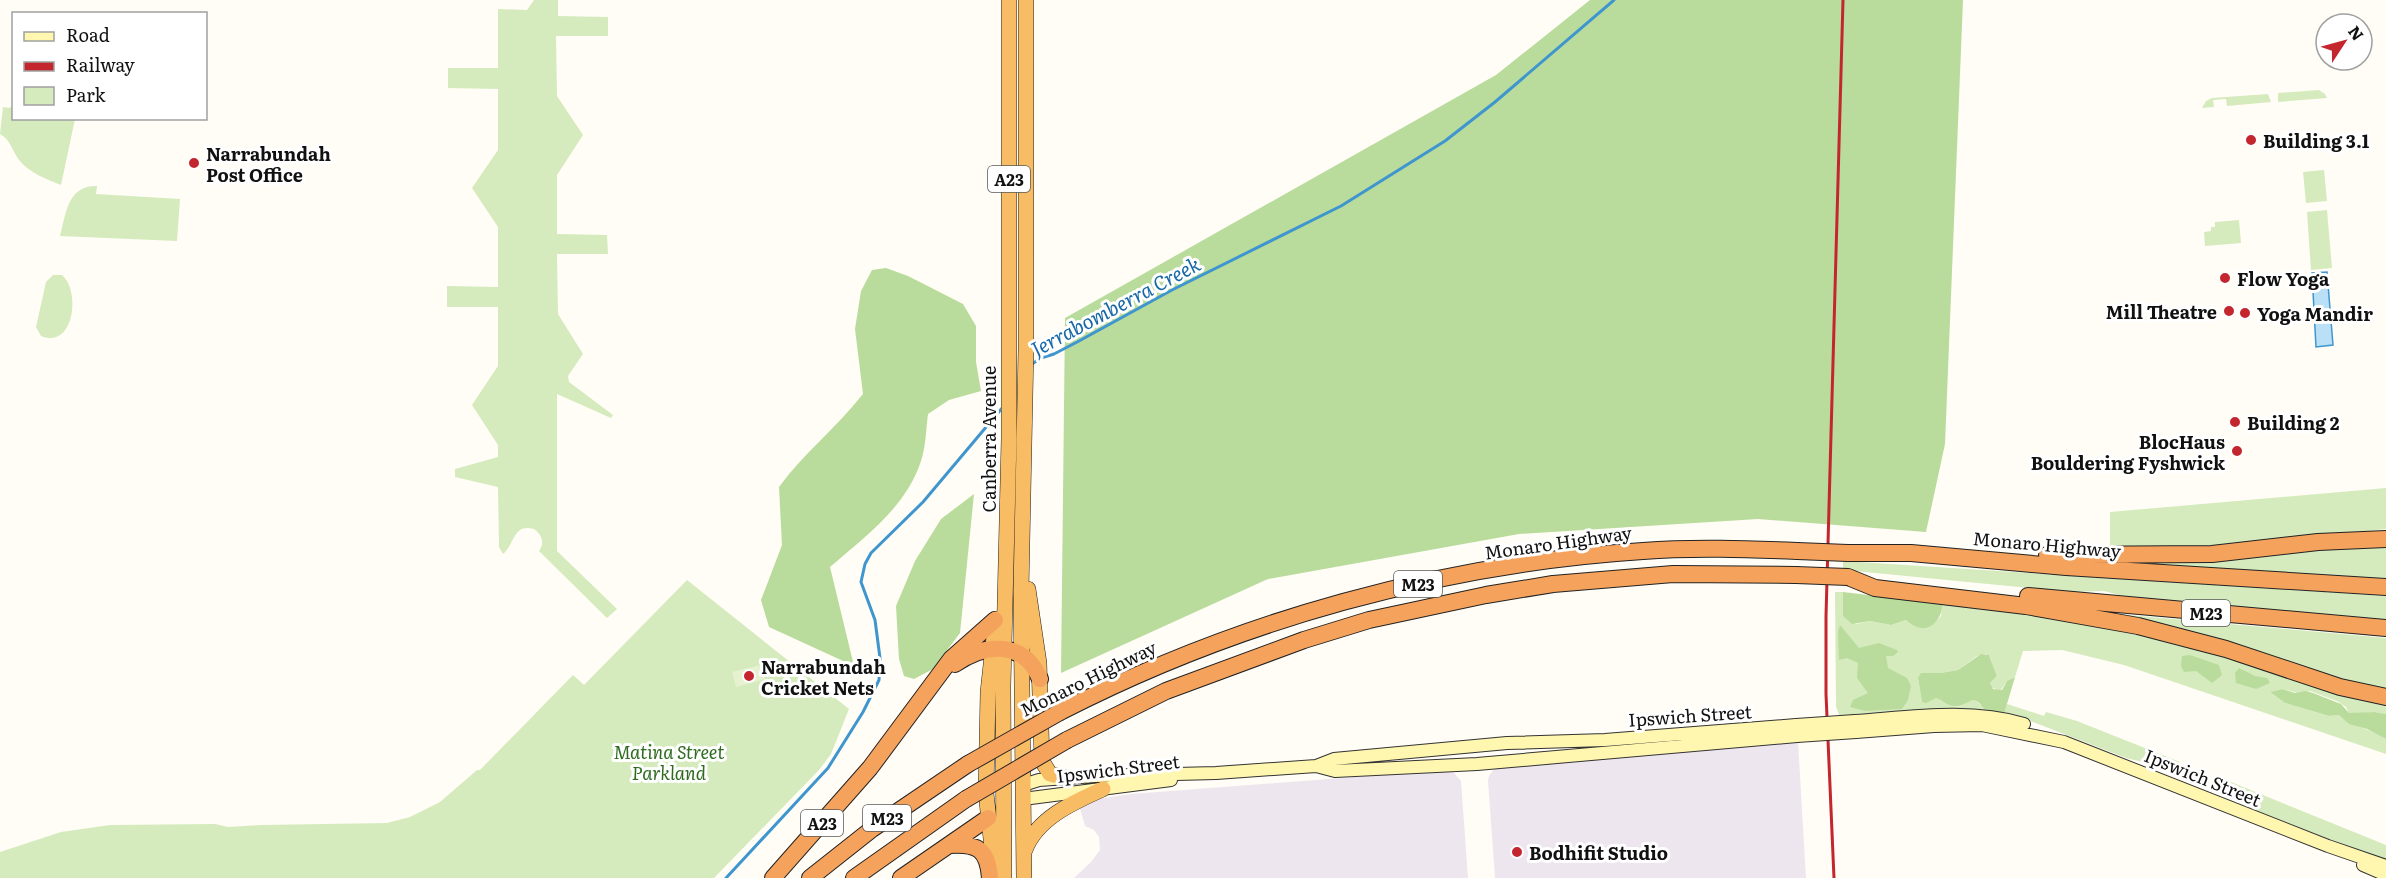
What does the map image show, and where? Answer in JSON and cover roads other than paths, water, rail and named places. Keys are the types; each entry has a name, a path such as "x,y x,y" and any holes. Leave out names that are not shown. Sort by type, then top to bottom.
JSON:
{"highway":[{"name":"Canberra Avenue","path":"1004,878 1004,779 997,649 1005,594 1009,439 1009,0"},
{"name":"Canberra Avenue","path":"1024,878 1022,559 1026,428 1026,0"},
{"path":"2002,560 2013,555 2212,554 2318,542 2386,539"},
{"name":"Monaro Highway","path":"810,878 872,828 968,764 1060,712 1175,658 1271,623 1372,593 1558,559 1690,549 1911,553 2066,567 2386,587"},
{"path":"1022,559 1030,595 1040,679 1041,751 1044,765 1050,774 1066,778"},
{"name":"M23","path":"854,878 966,799 1067,740 1166,691 1304,639 1369,620 1486,595 1553,585 1673,574 1796,575 1848,577 2300,622 2386,628"},
{"path":"1848,577 1875,588 2026,606 2132,625 2226,649 2340,687 2386,697"},
{"name":"A23","path":"773,878 870,768 937,677 957,654 995,620 1002,609 1005,594"},
{"path":"995,620 997,649 986,736 988,818 996,878"},
{"path":"937,677 965,658 997,649 1022,656 1033,666 1040,679"},
{"path":"1024,853 1035,832 1056,814 1072,803 1103,789"},
{"path":"901,878 1024,793"},
{"path":"949,845 970,845 980,849 988,861 990,878"}],"main road":[{"name":"Ipswich Street","path":"1855,726 1950,714 1993,716 2031,726 2064,742 2328,846 2386,866"},
{"path":"1993,716 2013,729"},
{"name":"Ipswich Street","path":"1316,766 1335,771 1477,764 1617,745 1855,726 1971,724 2013,729 2064,742"},
{"name":"Ipswich Street","path":"1024,793 1039,780 1216,773 1316,766 1334,759 1507,743 1617,745"},
{"name":"Ipswich Street","path":"1024,793 1103,789 1216,773"},
{"path":"1004,779 1024,793"},
{"name":"Ipswich Street","path":"2328,846 2386,875"}],"water":[{"path":"2327,272 2333,345 2316,347 2312,273"}],"waterway":[{"name":"Jerrabomberra Creek","path":"1032,364 1172,290 1341,206 1445,141 1495,102 1614,0"},
{"name":"Jerrabomberra Creek","path":"726,878 828,768 863,712 879,680 880,658 875,620 861,582 865,564 871,553 923,502 1003,407"}],"railway":[{"path":"1834,878 1826,694 1826,616 1843,0"}],"place":[{"name":"Building 3.1","path":"2251,140"},
{"name":"Narrabundah Post Office","path":"194,163"},
{"name":"Flow Yoga","path":"2225,278"},
{"name":"Mill Theatre","path":"2229,311"},
{"name":"Yoga Mandir","path":"2245,313"},
{"name":"Building 2","path":"2235,422"},
{"name":"BlocHaus Bouldering Fyshwick","path":"2237,451"},
{"name":"Narrabundah Cricket Nets","path":"749,676"},
{"name":"Bodhifit Studio","path":"1517,852"}],"park label":[{"name":"Matina Street Parkland","path":"669,762"}]}
